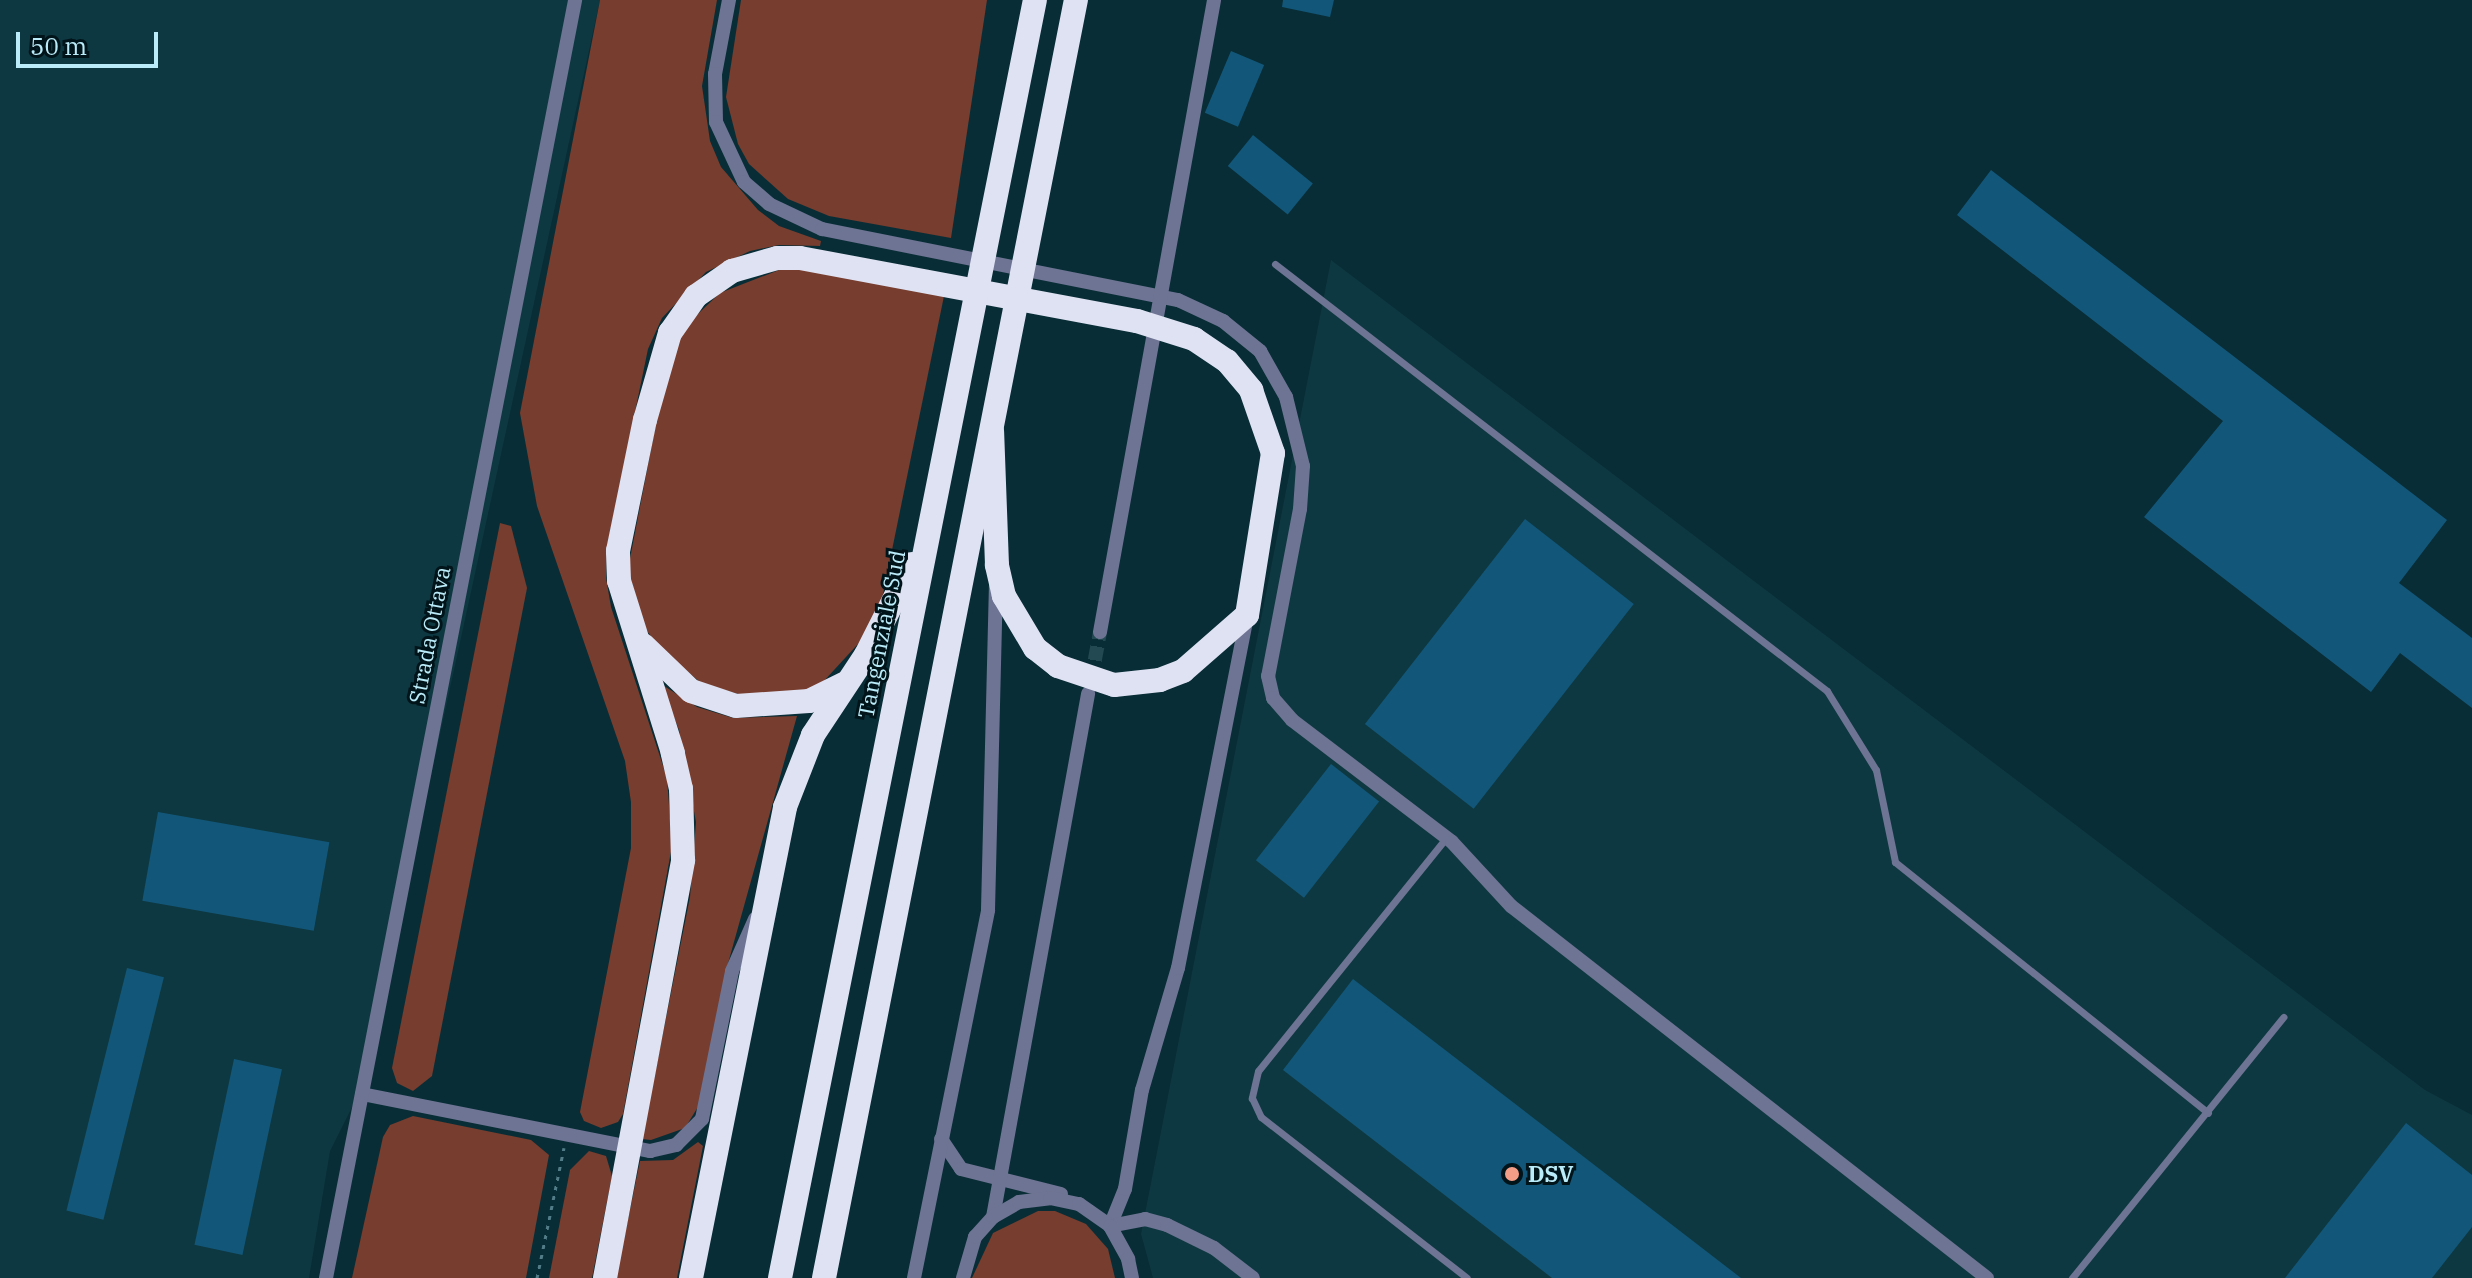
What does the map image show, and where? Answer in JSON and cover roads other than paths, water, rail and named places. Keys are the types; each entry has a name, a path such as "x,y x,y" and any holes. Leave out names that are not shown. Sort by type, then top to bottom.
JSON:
{"highway":[{"name":"Tangenziale Sud","path":"780,1278 1035,0"},
{"path":"824,1278 1076,0"},
{"path":"605,1278 679,896 684,824 673,753 619,581 618,551 659,356 681,312 732,271 777,258 826,261 1172,330 1212,349 1233,368 1251,390 1268,427 1273,478 1247,615 1183,671 1136,684 1095,682 1058,666 1035,648 1016,623 997,565 992,431"},
{"path":"691,1278 764,897 798,769 928,533"},
{"path":"636,637 691,691 736,706 809,701 847,683"}],"street":[{"name":"Strada Ottava","path":"326,1278 575,0"},
{"path":"729,0 714,108 723,143 744,182 791,217 928,251 1145,291 1178,300 1223,321 1260,351 1296,424 1303,466 1300,509 1268,676 1273,698 1292,720 1446,838 1511,906 1987,1278"},
{"path":"1100,632 1214,0"},
{"path":"914,1278 988,910 997,565"},
{"path":"1110,1226 1117,1210 1142,1090 1178,968 1247,615"},
{"path":"993,1217 1088,694"},
{"path":"362,1094 566,1138 663,1150 685,1139 702,1119 732,971 764,897"},
{"path":"941,1139 961,1169 1053,1190 1191,1234 1253,1278"},
{"path":"1053,1190 1093,1211 1110,1226 1128,1259 1132,1278"},
{"path":"963,1278 975,1237 993,1217 1034,1199 1065,1200 1093,1211"},
{"path":"1110,1226 1145,1219"}],"lane":[{"path":"1275,264 1827,691 1876,770 1895,862 2208,1113"},
{"path":"1446,838 1258,1071 1252,1098 1261,1117 1467,1278"},
{"path":"2072,1278 2283,1017"}],"tunnel":[{"path":"1091,681 1100,632"}],"place":[{"name":"DSV","path":"1512,1174"}]}
